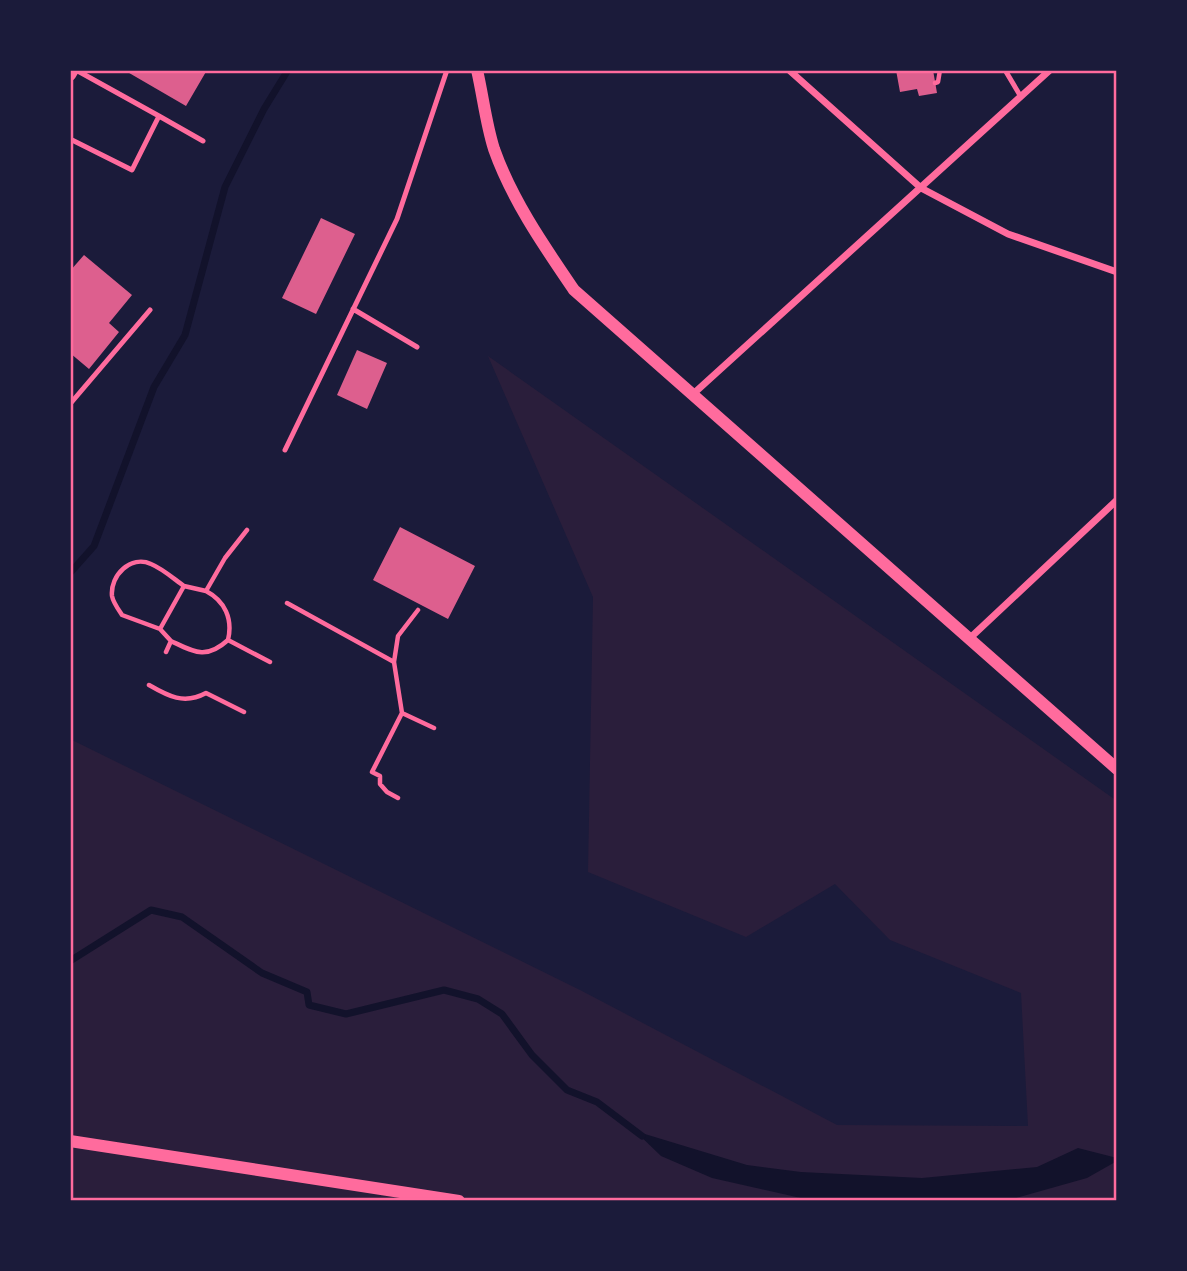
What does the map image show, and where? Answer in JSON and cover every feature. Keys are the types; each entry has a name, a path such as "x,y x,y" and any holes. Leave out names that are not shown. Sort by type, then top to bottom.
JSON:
{"street":[{"path":"70,75 74,70"},
{"path":"477,70 494,148 543,246 574,290 1117,769"},
{"path":"789,70 921,188 1008,234 1117,272"},
{"path":"692,395 1050,70"},
{"path":"968,640 1117,500"},
{"path":"70,1141 459,1201"}],"lane":[{"path":"74,70 202,141"},
{"path":"285,450 397,219 447,70"},
{"path":"1005,70 1021,97"},
{"path":"70,139 132,170 159,116"},
{"path":"353,309 416,347"},
{"path":"70,404 150,310"}],"path":[{"path":"935,83 938,82 940,70"},
{"path":"206,591 225,558 247,530"},
{"path":"150,563 184,586 206,591 215,596 227,610 231,628 228,640 211,652 197,653 171,641 160,629 122,615 112,598 113,581 120,570 134,564 150,563"},
{"path":"160,629 184,586"},
{"path":"286,603 394,662"},
{"path":"398,798 387,792 380,784 380,776 372,772 402,713 394,662 398,636 418,610"},
{"path":"228,640 270,662"},
{"path":"166,652 171,641"},
{"path":"149,685 174,699 197,697 206,693 244,712"},
{"path":"402,713 434,728"}],"shaded area":[{"path":"488,356 1117,801 1117,1201 70,1201 70,739 582,991 837,1125 1028,1126 1021,993 890,940 835,884 746,937 588,872 593,597"},
{"path":"635,1131 747,1165 801,1172 922,1178 1037,1167 1078,1148 1117,1158 1117,1161 1087,1178 1009,1200 814,1201 712,1178 661,1156"}],"building":[{"path":"124,70 207,70 186,106"},
{"path":"896,70 933,70 937,93 919,96 917,89 900,92"},
{"path":"321,218 355,234 316,314 282,298"},
{"path":"84,255 132,295 109,323 119,332 89,369 70,353 70,271"},
{"path":"357,350 387,363 367,409 337,395"},
{"path":"400,527 475,566 448,619 373,580"}],"waterway":[{"path":"70,573 94,546 154,387 185,335 225,187 264,109 288,70"},
{"path":"70,961 151,910 182,917 262,973 307,992 309,1005 346,1014 444,990 478,999 502,1014 532,1055 567,1090 597,1102 642,1136"}]}
